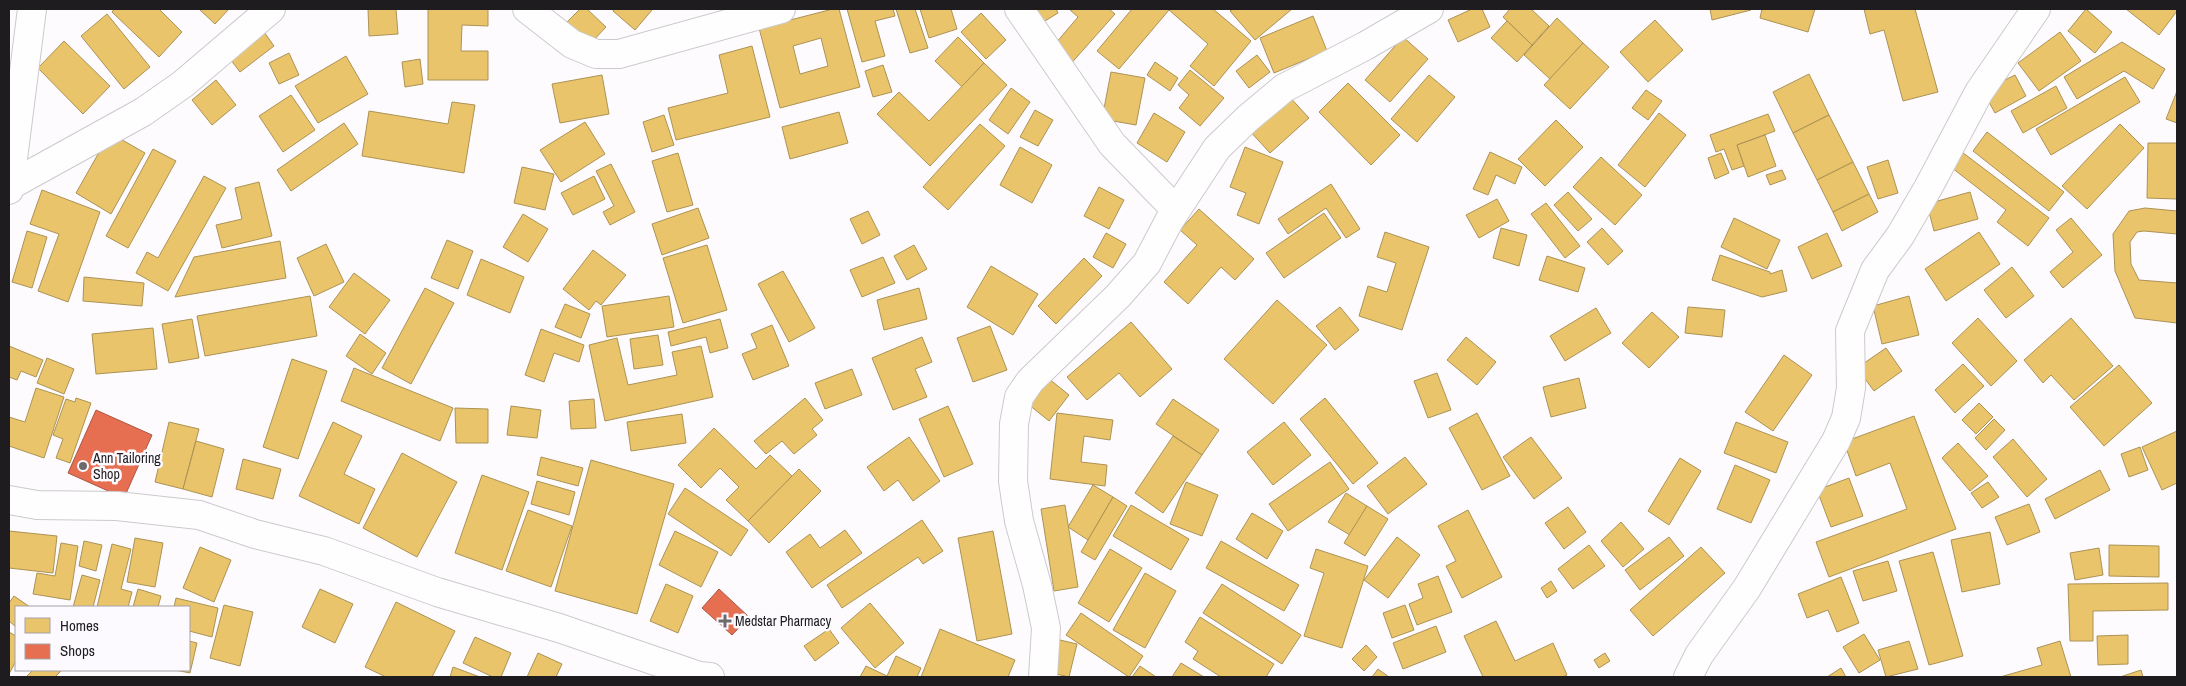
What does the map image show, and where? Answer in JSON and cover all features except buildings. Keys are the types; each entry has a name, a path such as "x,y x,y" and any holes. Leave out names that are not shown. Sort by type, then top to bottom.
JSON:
{"street":[{"path":"9,190 32,9"},
{"path":"9,186 143,112 183,84 271,9"},
{"path":"528,9 572,44 596,54 620,54 781,9"},
{"path":"1019,9 1112,144 1176,210"},
{"path":"1042,677 1046,628 1037,585 1019,521 1013,481 1014,424 1019,397 1030,381 1118,296 1147,263 1176,210 1217,148 1284,88 1365,46 1430,9"},
{"path":"1688,677 1699,655 1747,588 1836,441 1846,418 1851,388 1850,331 1875,270 1900,236 1979,92 2036,9"},
{"path":"9,500 37,505 117,506 199,515 255,534 324,551 437,592 559,628 703,677"}],"place":[{"name":"Ann Tailoring Shop","path":"83,466"},
{"name":"Medstar Pharmacy","path":"725,621"}]}
